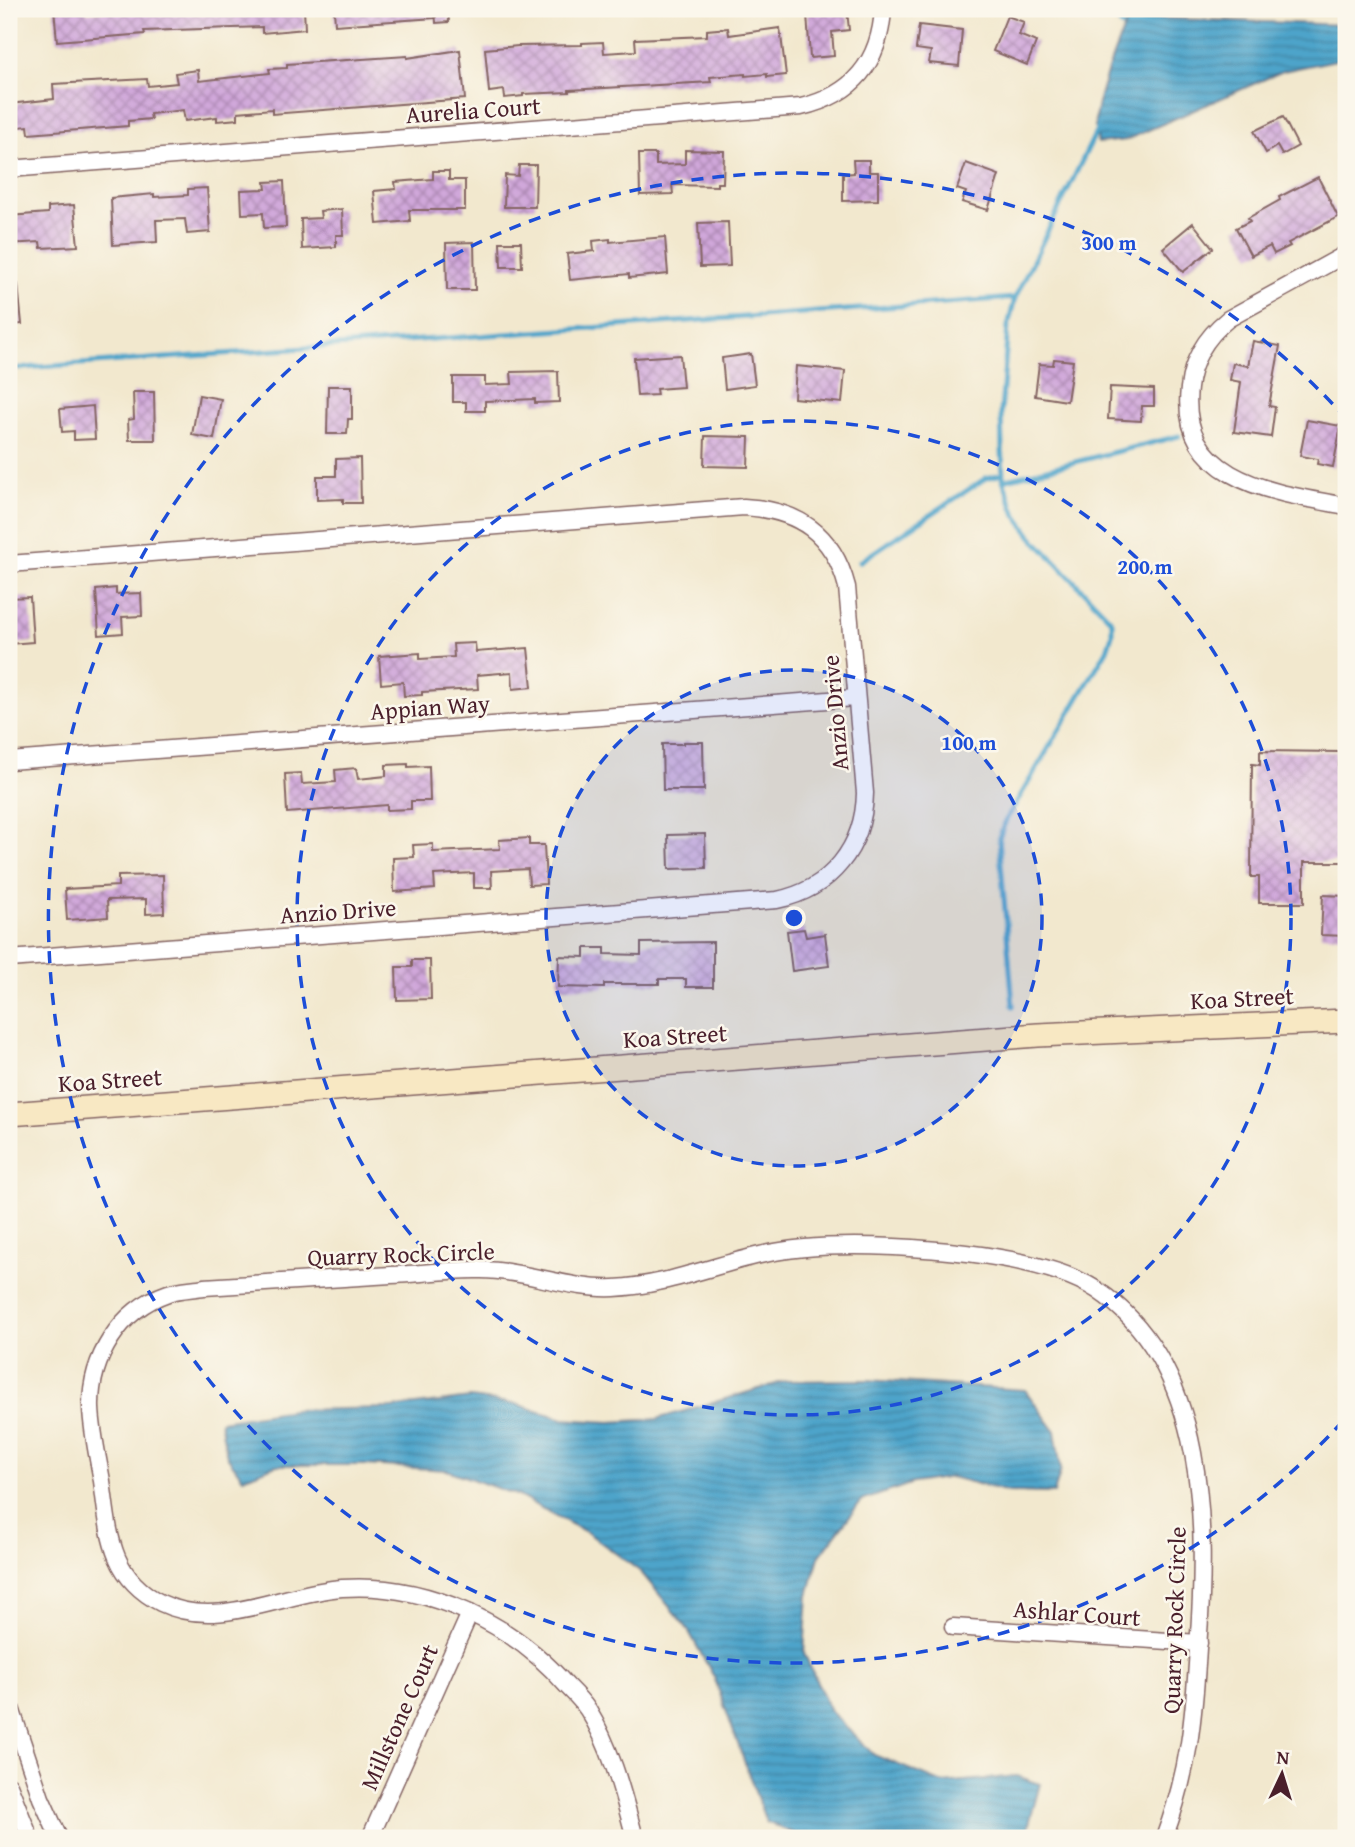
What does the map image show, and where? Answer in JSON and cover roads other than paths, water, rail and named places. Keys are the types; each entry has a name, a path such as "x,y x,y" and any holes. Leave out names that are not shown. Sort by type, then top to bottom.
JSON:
{"main road":[{"name":"Koa Street","path":"9,1114 1038,1035 1346,1021"}],"street":[{"name":"Aurelia Court","path":"9,169 801,107 830,98 850,86 876,47 883,9"},
{"path":"1346,254 1228,319 1214,331 1199,354 1188,393 1188,408 1196,435 1212,460 1223,470 1254,486 1346,506"},
{"name":"Anzio Drive","path":"9,564 744,507 772,510 801,521 825,541 839,563 847,587 865,793 859,831 851,851 838,868 820,883 791,897 9,959"},
{"name":"Appian Way","path":"9,761 855,698"},
{"name":"Quarry Rock Circle","path":"635,1838 609,1751 587,1708 551,1667 507,1633 470,1614 432,1598 387,1590 342,1588 217,1613 189,1612 160,1602 134,1583 117,1563 110,1537 91,1409 94,1373 107,1343 134,1311 168,1293 204,1287 482,1270 611,1288 648,1284 764,1254 823,1247 906,1248 983,1256 1052,1269 1096,1289 1128,1316 1154,1348 1174,1388 1189,1443 1202,1521 1203,1570 1193,1726 1179,1798 1164,1838"},
{"name":"Millstone Court","path":"370,1838 470,1614"},
{"name":"Ashlar Court","path":"953,1627 1199,1643"},
{"path":"9,1702 14,1738 59,1838"},
{"path":"9,1785 30,1838"}],"water":[{"path":"1130,17 1346,25 1346,58 1283,71 1126,140 1098,143 1095,126 1102,87"},
{"path":"866,1380 1025,1390 1055,1431 1061,1469 1054,1493 1009,1492 951,1477 913,1483 861,1501 819,1557 808,1595 804,1653 830,1711 874,1755 943,1783 1017,1776 1040,1784 1025,1838 806,1838 766,1822 714,1677 687,1628 641,1572 588,1533 519,1496 447,1470 365,1465 276,1465 243,1478 227,1456 220,1421 292,1410 392,1408 470,1398 516,1404 563,1419 610,1422 657,1419 786,1381"}],"waterway":[{"path":"1109,9 1122,26"},
{"path":"1013,1006 999,838 1006,820 1107,650 1112,635 1112,621 1032,537 1016,515 1003,480 1001,412 1008,326 1015,298 1098,128"},
{"path":"9,369 1015,298"},
{"path":"1003,480 1179,436"},
{"path":"859,562 986,478 1002,474"}]}
